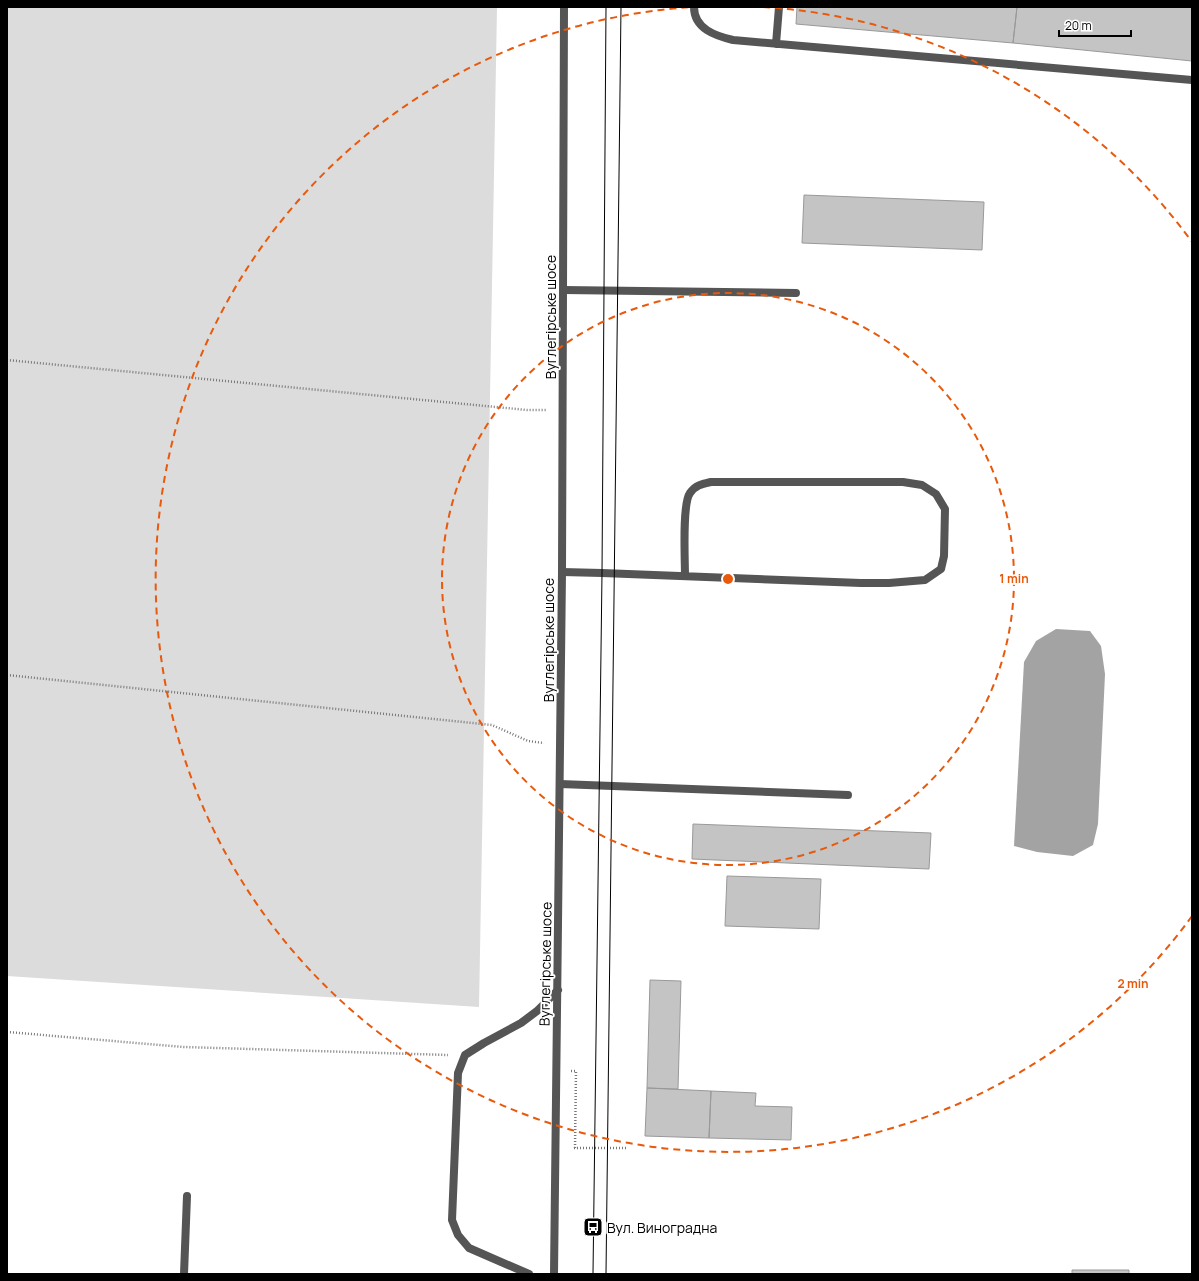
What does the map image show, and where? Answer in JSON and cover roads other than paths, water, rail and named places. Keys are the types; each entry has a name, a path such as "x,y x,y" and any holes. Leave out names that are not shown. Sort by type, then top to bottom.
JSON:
{"street":[{"name":"Вуглегірське шосе","path":"554,1274 561,744 564,7"},
{"path":"694,7 701,26 714,35 733,40 1192,80"},
{"path":"776,44 779,7"},
{"path":"563,290 796,293"},
{"path":"562,572 861,583 889,583 925,580 941,569 944,556 945,509 936,494 922,485 903,482 711,482 698,484 689,494 686,506 685,576"},
{"path":"560,784 848,795"},
{"path":"529,1274 469,1248 458,1235 452,1220 458,1073 465,1056 537,1012 558,990"},
{"path":"184,1274 187,1196"}],"tram line":[{"path":"593,1274 602,573 606,7"},
{"path":"606,1274 621,7"}],"place":[{"name":"Вул. Виноградна","path":"593,1227"}]}
